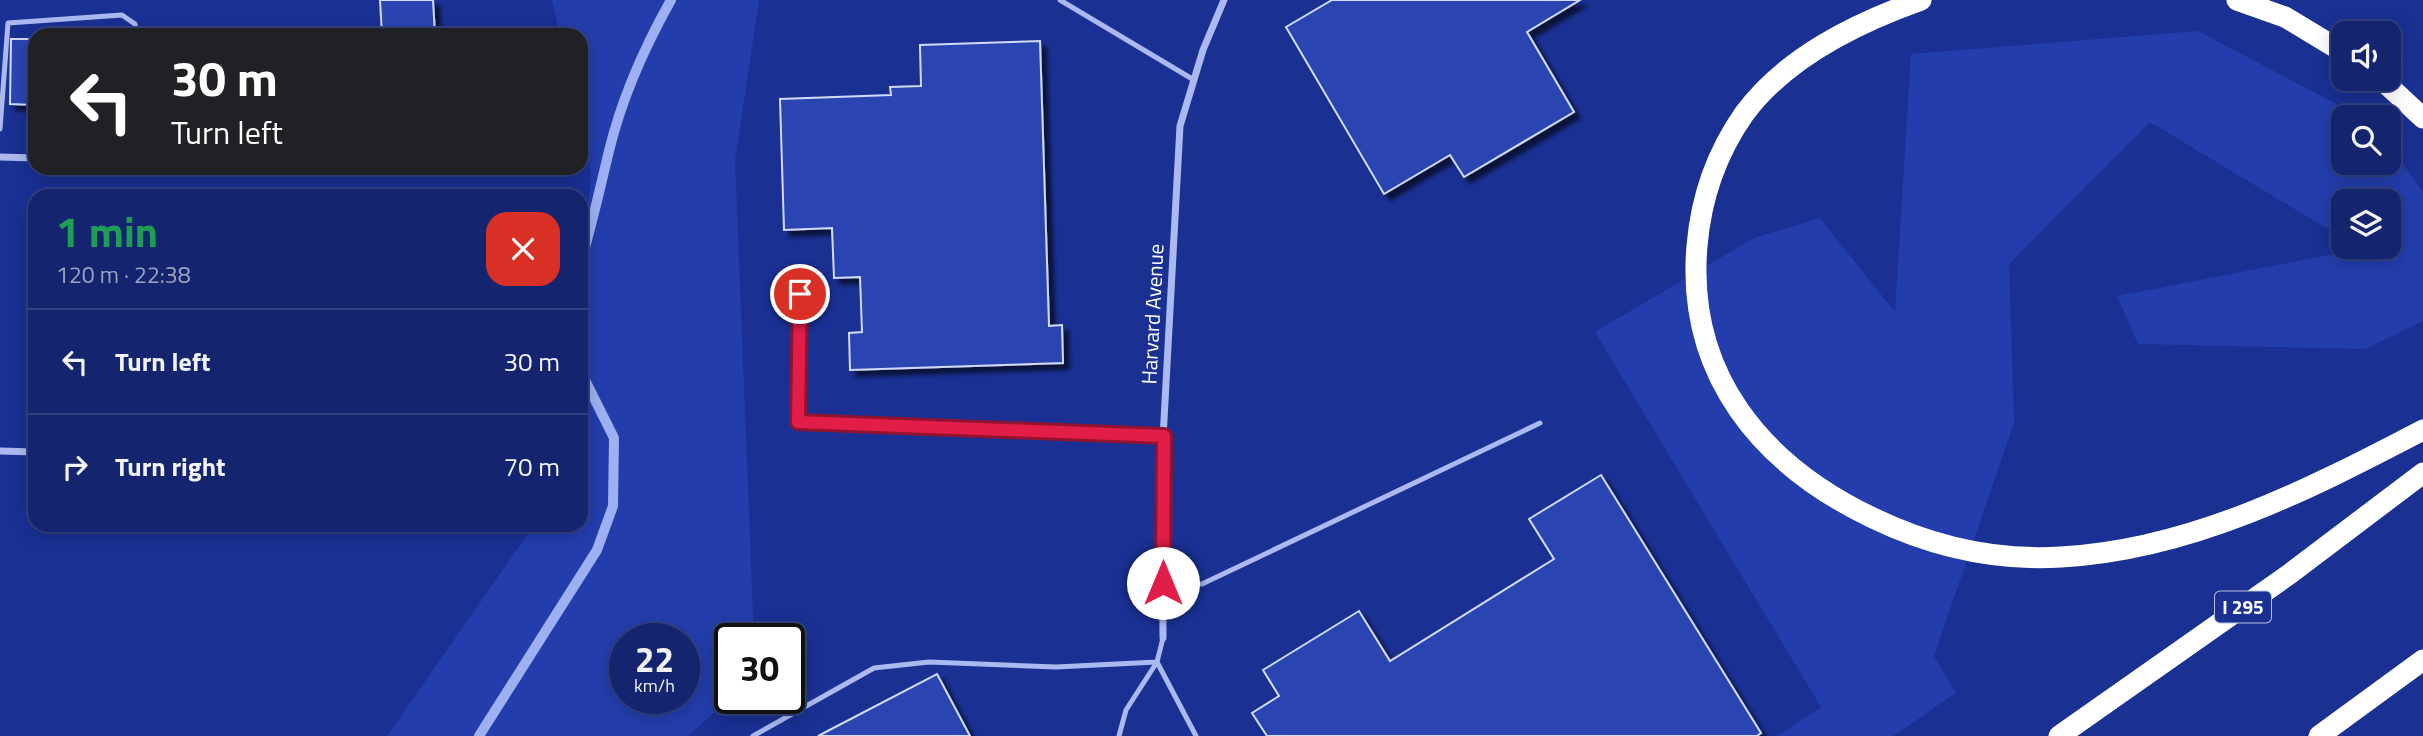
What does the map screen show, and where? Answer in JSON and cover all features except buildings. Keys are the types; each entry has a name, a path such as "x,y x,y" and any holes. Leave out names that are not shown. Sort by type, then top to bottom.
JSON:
{"highway":[{"path":"1920,0 1840,36 1791,67 1745,114 1718,159 1708,186 1701,211 1696,260 1699,317 1705,344 1730,398 1747,422 1786,463 1829,495 1916,537 1981,554 2060,557 2137,546 2244,514 2320,484 2423,429"},
{"path":"2237,0 2294,21 2331,44"},
{"path":"2394,91 2423,118"},
{"name":"I 295","path":"2059,736 2291,573 2423,473"},
{"path":"2319,736 2423,660"}],"street":[{"name":"Harvard Avenue","path":"1163,638 1164,436 1180,126 1224,0"},
{"path":"0,157 28,158"},
{"path":"0,451 28,452"}],"lane":[{"path":"1060,0 1194,80"},
{"path":"0,129 8,23 122,15 135,24 135,28"},
{"path":"800,294 798,422 1164,436"},
{"path":"1163,583 1202,584 1540,423"},
{"path":"1119,736 1126,710 1157,662 1163,638"},
{"path":"753,736 874,668 929,662 1056,667 1157,662"},
{"path":"1157,662 1196,736"}],"shaded area":[{"path":"552,0 759,0 735,161 753,623 714,623 714,712 688,736 387,736 529,532 588,532 588,211 591,173 588,160 588,28 558,28"},
{"path":"2198,31 2338,105 2331,105 2331,175 2401,175 2401,161 2423,192 2423,321 2365,349 2138,344 2117,296 2331,255 2331,259 2401,259 2401,189 2331,189 2331,231 2150,122 2009,264 2014,423 1934,656 1956,693 1893,736 1778,736 1821,707 1595,332 1754,238 1820,218 1895,312 1911,54"}],"waterway":[{"path":"588,235 620,111 643,55 671,0"},
{"path":"479,736 597,550 613,506 614,438 588,386"}],"route":[{"path":"800,294 798,422 1164,436 1163,583"}]}
